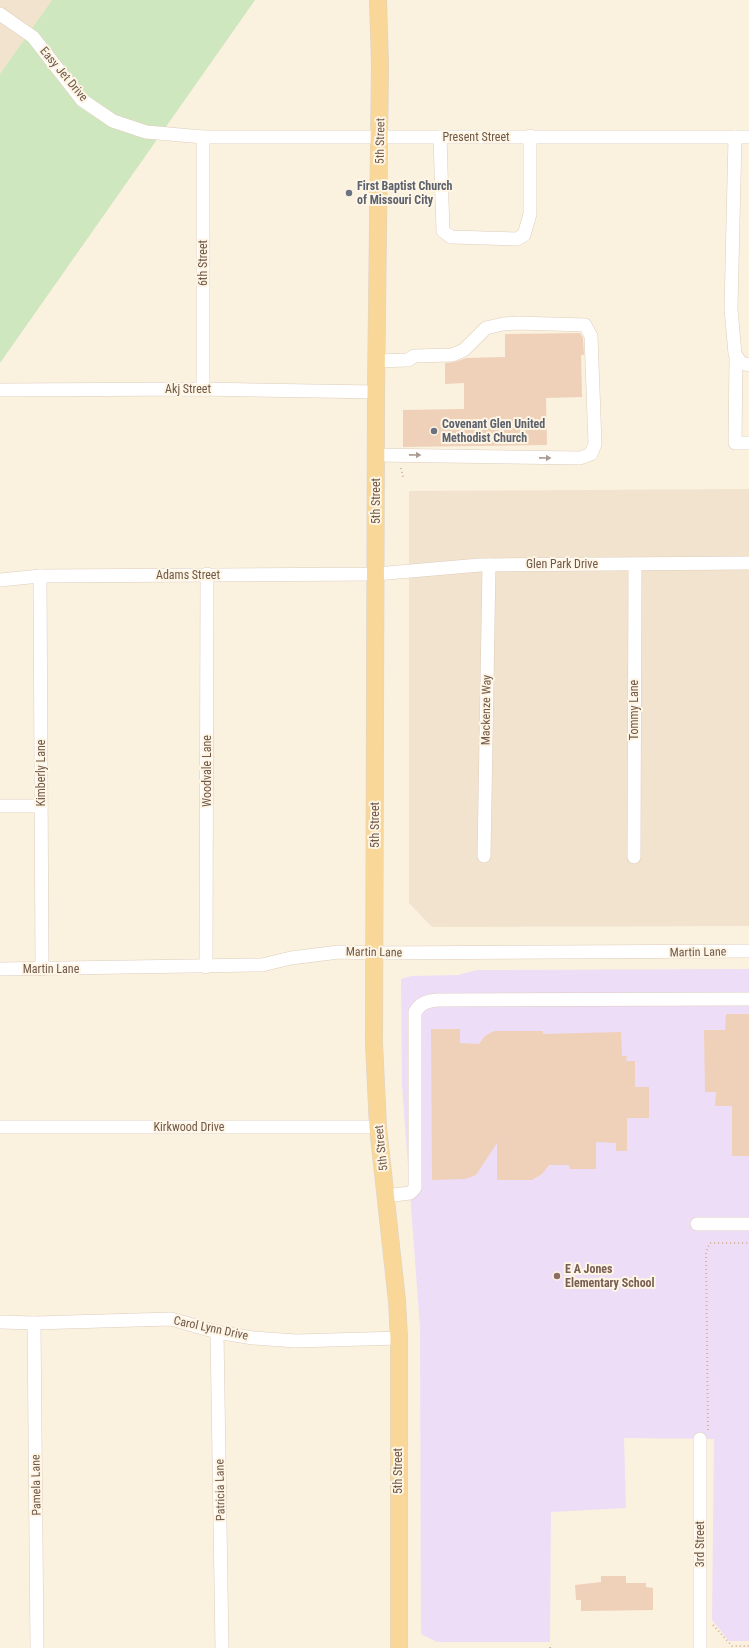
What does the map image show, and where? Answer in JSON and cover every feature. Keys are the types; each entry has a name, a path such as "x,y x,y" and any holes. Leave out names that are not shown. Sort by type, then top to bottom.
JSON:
{"main road":[{"name":"5th Street","path":"378,0 380,136 376,361 374,1044 378,1126 397,1300 399,1338 399,1648"}],"street":[{"name":"Easy Jet Drive","path":"0,14 33,37 82,100 113,122 146,132 203,137"},
{"path":"440,137 442,231 450,237 517,239 524,235 530,214 530,136"},
{"name":"Present Street","path":"203,137 749,137"},
{"name":"6th Street","path":"203,137 203,389"},
{"path":"735,137 731,309 736,358 735,443 749,443"},
{"path":"376,361 408,360 414,356 452,355 464,350 486,328 503,324 585,325 591,336 595,444 591,454 580,458 376,455"},
{"path":"736,358 741,363 749,365"},
{"name":"Akj Street","path":"0,390 203,389 376,392"},
{"name":"Glen Park Drive","path":"376,574 489,565 749,563"},
{"name":"Tommy Lane","path":"634,857 635,564"},
{"name":"Mackenze Way","path":"484,856 489,565"},
{"name":"Woodvale Lane","path":"206,967 208,574"},
{"name":"Adams Street","path":"0,580 40,576 376,574"},
{"name":"Kimberly Lane","path":"40,576 42,969"},
{"path":"0,806 41,806"},
{"name":"Martin Lane","path":"0,969 262,965 291,958 339,952 749,951"},
{"path":"386,1196 410,1193 415,1188 415,1012 419,1005 428,1001 438,1000 749,1000"},
{"name":"Kirkwood Drive","path":"0,1127 378,1126"},
{"path":"697,1224 749,1224"},
{"name":"Carol Lynn Drive","path":"0,1322 34,1323 171,1319 217,1332 253,1338 296,1341 399,1338"},
{"name":"Pamela Lane","path":"34,1323 37,1648"},
{"name":"Patricia Lane","path":"217,1332 222,1648"},
{"name":"3rd Street","path":"700,1439 700,1648"}],"path":[{"path":"710,1243 749,1243"},
{"path":"550,1648 551,1644"}],"shaded area":[{"path":"0,0 52,0 0,74"},
{"path":"749,489 749,926 432,927 409,903 409,491"},
{"name":"E A Jones Elementary School","path":"749,969 749,1641 729,1641 712,1620 714,1439 624,1438 626,1508 551,1512 550,1642 437,1642 421,1634 420,1328 402,1085 401,979 411,976 458,975 477,970"}],"green space":[{"path":"52,0 255,0 0,363 0,74"}],"building":[{"path":"580,333 583,338 584,355 581,355 582,397 546,398 547,445 403,447 403,410 464,409 464,383 445,384 445,363 455,362 466,358 505,357 505,334"},
{"path":"726,1014 749,1014 749,1156 732,1156 732,1106 715,1106 716,1092 705,1092 704,1030 725,1030"},
{"path":"431,1029 460,1029 460,1043 479,1044 485,1036 494,1031 543,1031 543,1034 621,1032 622,1056 627,1056 626,1061 635,1061 635,1087 649,1087 649,1118 627,1118 627,1151 616,1151 616,1143 596,1142 596,1169 570,1169 569,1165 549,1165 542,1174 532,1180 497,1180 497,1143 476,1175 465,1179 432,1180"},
{"path":"601,1576 626,1576 626,1583 646,1583 646,1587 653,1588 653,1610 581,1611 581,1600 576,1600 575,1585 601,1582"}],"place":[{"name":"First Baptist Church of Missouri City","path":"349,193"},
{"name":"Covenant Glen United Methodist Church","path":"434,431"},
{"name":"E A Jones Elementary School","path":"557,1276"}]}
